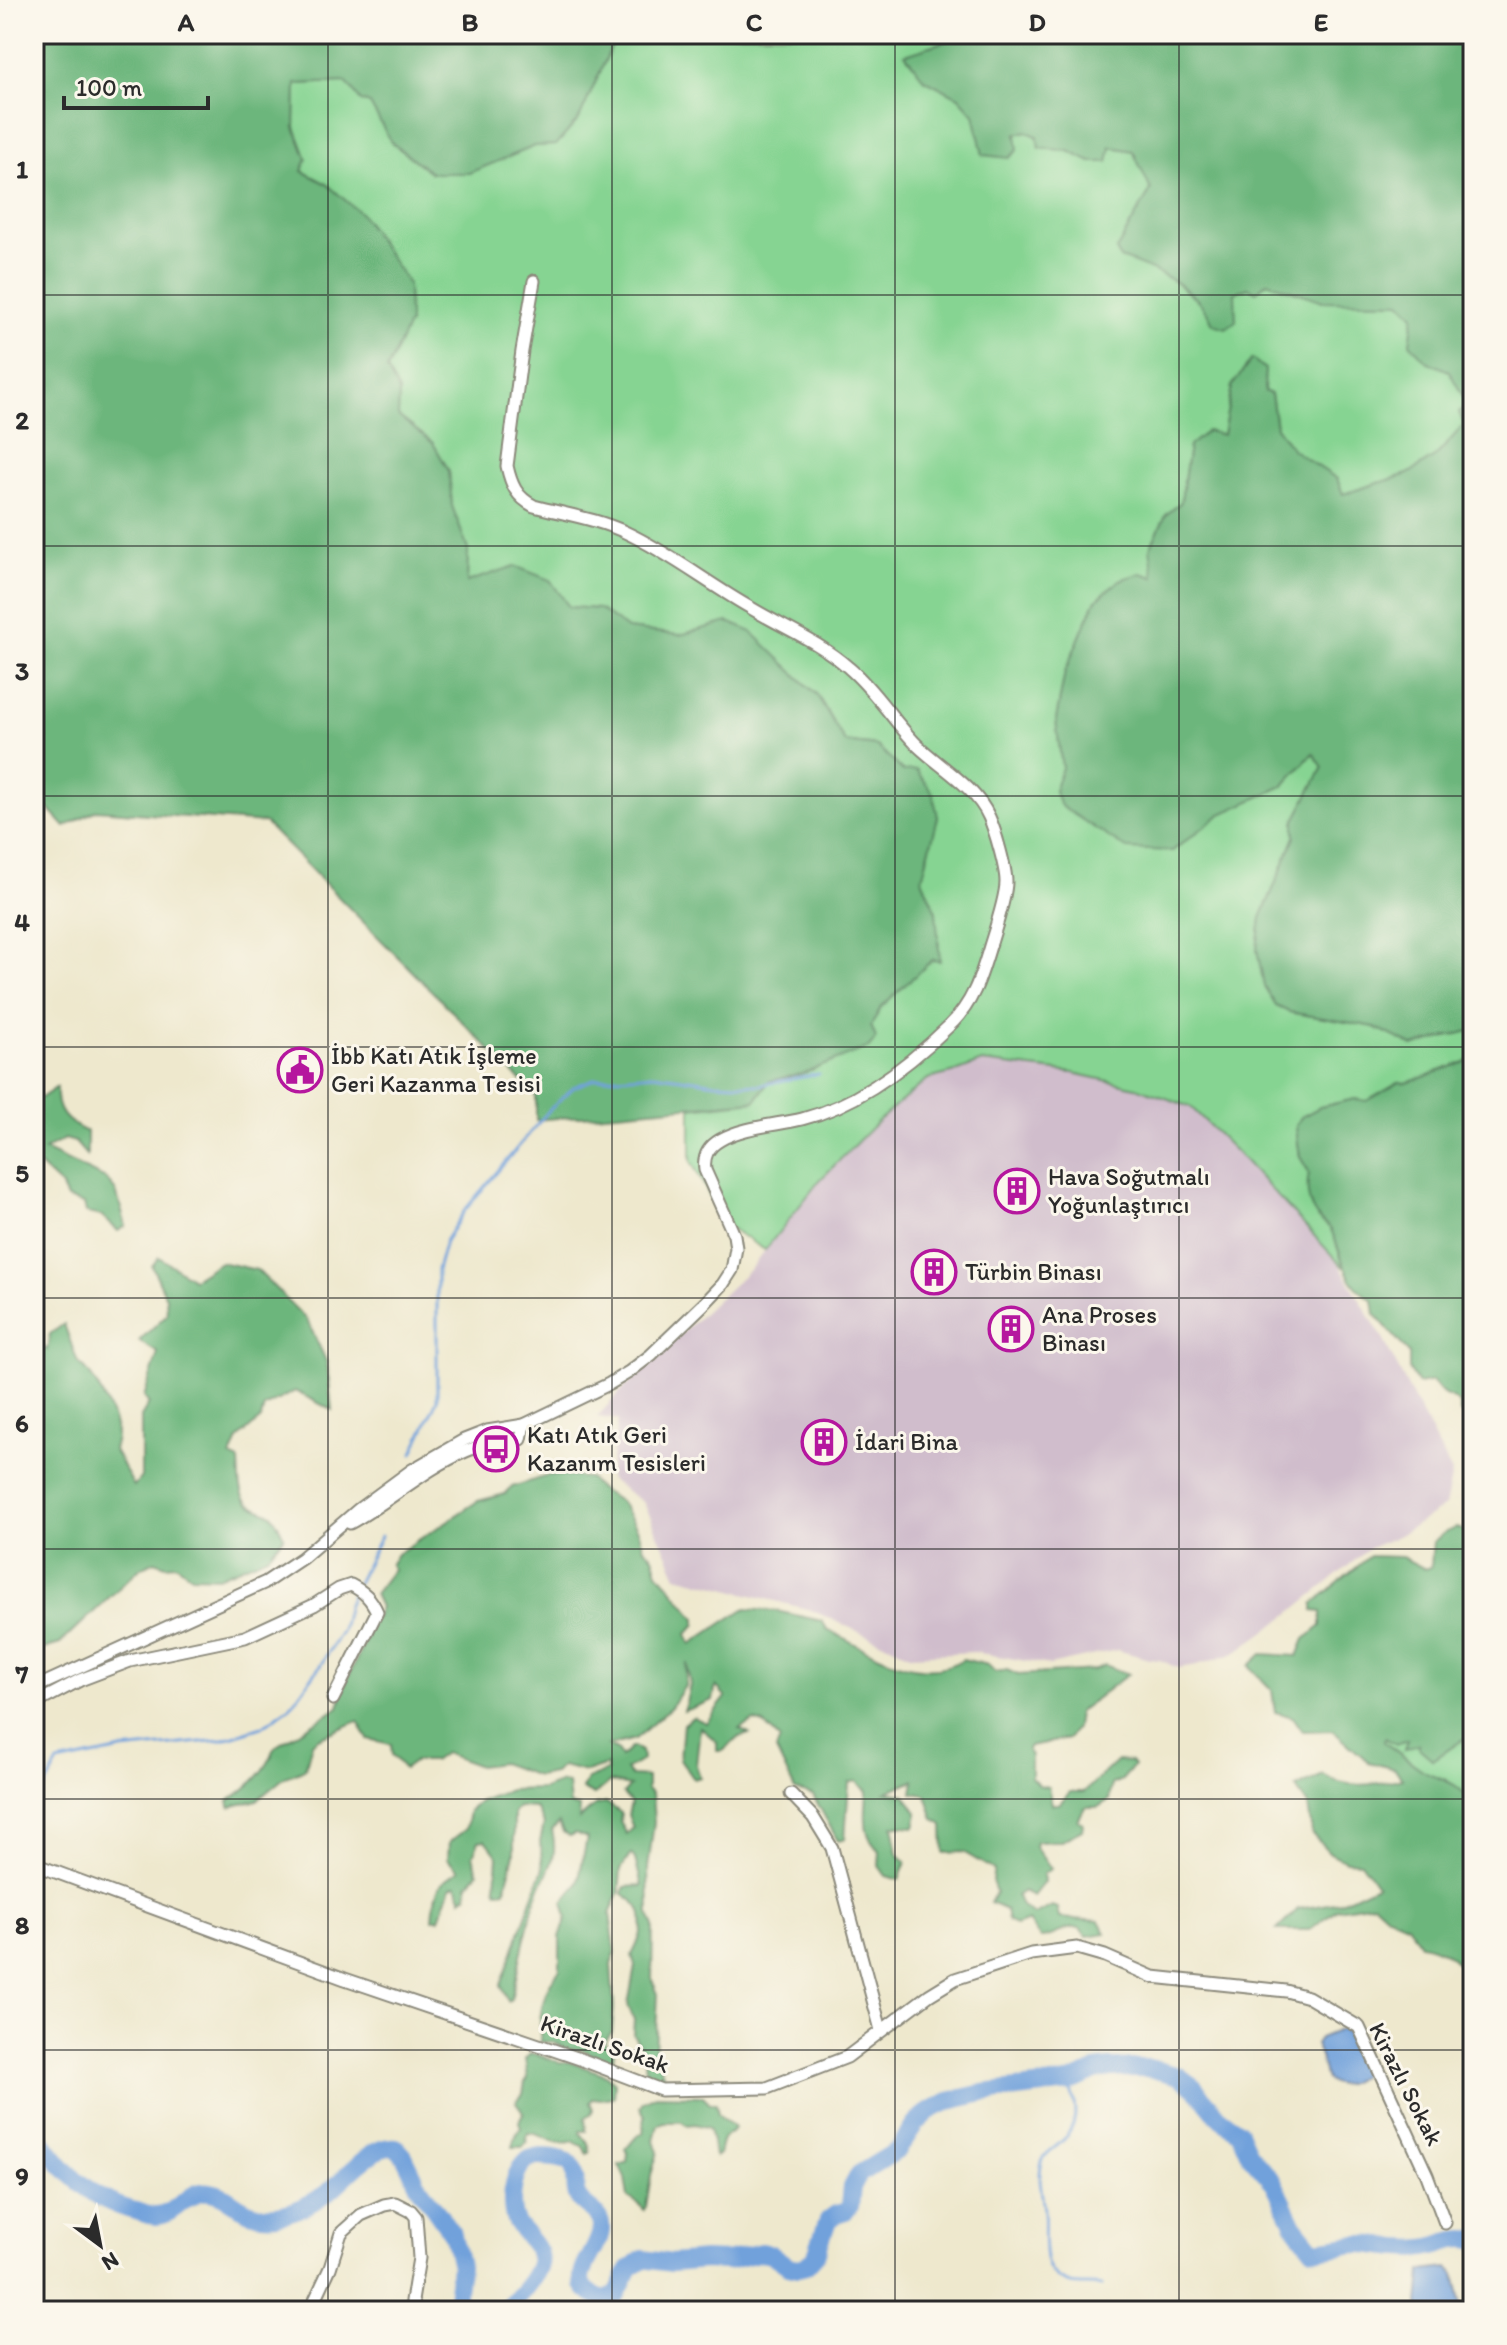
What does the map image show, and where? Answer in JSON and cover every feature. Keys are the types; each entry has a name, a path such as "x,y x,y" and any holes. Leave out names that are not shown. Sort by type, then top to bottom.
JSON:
{"street":[{"path":"34,1688 266,1582 302,1558 359,1509 412,1470 464,1440 487,1431 524,1425 629,1372 651,1355 723,1284 732,1270 736,1248 731,1226 705,1170 704,1162 709,1149 734,1134 804,1119 838,1106 901,1067 950,1026 977,986 1006,882 991,819 979,800 914,742 871,690 832,654 728,595 625,531 534,506 516,492 507,466 534,281"},
{"path":"34,1704 80,1680 130,1661 245,1637 351,1585 372,1601 377,1612 333,1699"},
{"path":"791,1794 813,1817 832,1848 881,2030"},
{"name":"Kirazlı Sokak","path":"34,1864 345,1979 580,2059 661,2090 767,2088 847,2057 955,1979 1031,1954 1077,1948 1105,1956 1153,1977 1286,1991 1308,1997 1359,2027 1427,2175 1445,2223"},
{"path":"310,2311 330,2268 341,2233 361,2215 395,2203 416,2217 419,2258 412,2301 417,2311"}],"shaded area":[{"path":"982,1062 1073,1073 1136,1087 1191,1107 1266,1183 1338,1263 1381,1335 1452,1473 1445,1506 1400,1535 1370,1548 1288,1615 1233,1654 1178,1668 1160,1660 1117,1650 1050,1665 974,1652 910,1655 811,1610 677,1576 644,1503 609,1479 618,1420 597,1417 752,1267 820,1180 878,1121 928,1079"}],"green space":[{"path":"34,34 617,34 579,119 556,145 535,146 469,173 432,173 392,143 370,104 361,101 346,82 296,84 295,127 307,159 302,171 327,184 361,214 408,284 409,323 387,370 399,392 398,416 433,443 449,471 452,506 468,550 467,582 515,566 550,580 569,607 599,609 627,629 680,635 728,622 752,632 817,695 845,742 877,746 903,771 916,770 933,793 938,817 922,879 936,912 940,961 932,960 881,1007 871,1026 876,1038 870,1047 802,1074 769,1081 755,1101 536,1120 536,1096 265,823 96,810 65,827 46,806 34,807 34,762 46,738 42,734 34,738"},
{"path":"617,34 969,34 906,55 924,79 959,97 975,114 983,155 1026,131 1037,136 1040,148 1069,151 1091,162 1111,147 1133,150 1151,190 1116,250 1120,258 1162,272 1206,307 1248,286 1267,282 1323,301 1401,302 1414,314 1426,361 1449,370 1468,405 1459,412 1464,425 1436,456 1408,474 1343,494 1337,479 1293,450 1276,427 1271,394 1232,386 1223,435 1189,446 1181,502 1166,515 1154,577 1120,580 1096,600 1065,672 1056,720 1062,768 1054,791 1172,851 1221,814 1283,786 1313,753 1323,767 1295,820 1295,837 1261,918 1257,949 1264,986 1276,1006 1289,1012 1375,1027 1413,1046 1473,1030 1473,1059 1407,1083 1400,1082 1367,1102 1355,1099 1320,1107 1301,1118 1296,1126 1300,1157 1309,1172 1317,1218 1331,1227 1344,1268 1191,1107 1136,1087 1073,1073 982,1062 928,1079 878,1121 820,1180 765,1250 725,1225 691,1161 691,1108 755,1101 769,1081 802,1074 871,1026 881,1007 933,959 936,912 922,879 938,817 903,771 877,746 845,742 817,695 751,632 728,622 680,635 627,629 599,609 569,607 550,580 467,583 468,550 452,506 449,471 433,443 398,416 399,392 387,370 409,323 327,184 302,171 295,128 296,84 346,82 361,101 370,104 392,143 431,173 469,173 535,146 556,145 579,119"},
{"path":"969,34 1473,34 1473,1030 1413,1046 1375,1027 1289,1012 1276,1006 1264,986 1257,949 1261,918 1295,837 1295,820 1323,767 1313,753 1283,786 1221,814 1172,851 1127,849 1061,806 1054,791 1062,768 1056,720 1065,672 1096,600 1120,580 1141,573 1154,577 1150,548 1166,515 1181,502 1189,446 1207,431 1223,435 1232,386 1252,359 1265,369 1264,391 1271,394 1276,427 1293,450 1337,479 1343,494 1408,474 1436,456 1464,425 1459,412 1468,405 1449,371 1426,361 1410,343 1414,315 1401,302 1323,301 1267,282 1256,292 1248,287 1235,293 1236,321 1226,328 1213,324 1197,300 1174,282 1120,258 1116,250 1151,190 1133,151 1111,147 1108,162 1091,162 1069,151 1040,148 1037,136 1026,131 1016,134 1018,150 1009,158 983,155 974,114 959,97 924,79 905,54"},
{"path":"1473,1059 1473,1421 1460,1413 1457,1401 1443,1394 1432,1381 1418,1384 1409,1369 1409,1353 1375,1314 1373,1300 1350,1279 1331,1229 1315,1214 1310,1203 1309,1172 1300,1157 1296,1126 1301,1117 1320,1107 1355,1099 1367,1101 1400,1082 1407,1083"},
{"path":"57,1087 63,1115 87,1132 87,1156 75,1142 65,1139 44,1150 106,1179 116,1191 126,1226 118,1231 102,1216 86,1213 84,1204 67,1199 62,1187 34,1161 34,1094 41,1098"},
{"path":"159,1257 193,1279 220,1262 257,1270 307,1320 327,1363 332,1410 295,1391 264,1407 261,1419 238,1439 231,1457 239,1461 241,1490 253,1506 272,1514 284,1536 268,1556 218,1577 192,1576 176,1564 166,1565 155,1561 140,1568 60,1644 34,1652 34,1342 47,1350 50,1334 64,1324 78,1363 90,1375 108,1407 115,1428 113,1449 134,1486 141,1477 141,1417 149,1404 144,1397 158,1353 139,1341 167,1314 166,1297 152,1266"},
{"path":"550,1475 589,1478 599,1489 621,1502 638,1530 644,1548 653,1556 658,1572 696,1618 696,1624 687,1634 691,1644 744,1609 776,1611 822,1621 827,1629 859,1646 911,1667 929,1669 963,1659 988,1665 995,1672 1007,1670 1018,1675 1094,1670 1105,1665 1128,1674 1078,1712 1076,1728 1068,1739 1029,1746 1027,1749 1031,1756 1031,1777 1039,1785 1048,1787 1052,1804 1059,1804 1070,1792 1084,1792 1117,1761 1131,1762 1134,1766 1122,1780 1112,1784 1109,1800 1098,1807 1085,1807 1078,1820 1083,1823 1082,1830 1061,1841 1036,1842 1035,1847 1051,1869 1043,1874 1044,1882 1033,1896 1023,1891 1017,1896 1021,1906 1034,1915 1052,1906 1057,1908 1059,1918 1099,1921 1106,1933 1086,1936 1080,1928 1074,1928 1040,1938 1028,1921 1016,1926 1008,1921 1006,1910 990,1903 996,1892 992,1881 994,1870 963,1852 944,1853 943,1825 934,1819 926,1795 912,1793 914,1780 886,1792 905,1795 918,1814 915,1827 893,1825 898,1854 906,1862 899,1880 886,1876 879,1866 880,1851 867,1831 867,1791 856,1781 849,1783 845,1839 838,1841 813,1795 795,1790 776,1750 780,1740 764,1724 754,1721 739,1729 749,1734 739,1737 723,1751 717,1751 717,1742 700,1727 696,1765 700,1777 694,1779 680,1759 683,1724 693,1717 706,1723 726,1697 716,1686 713,1700 684,1711 690,1685 687,1663 685,1686 671,1707 635,1739 608,1746 617,1750 621,1757 632,1747 641,1751 642,1760 626,1770 631,1776 647,1777 647,1789 652,1794 654,1822 648,1868 649,1914 653,1924 652,1980 658,1994 655,2053 666,2081 663,2086 647,2080 644,2052 633,2034 634,2020 628,2005 635,1966 632,1955 642,1924 638,1906 622,1893 625,1887 642,1886 631,1854 621,1869 619,1893 610,1914 615,1950 611,1965 614,2007 612,2032 606,2046 614,2051 612,2065 582,2049 568,2050 553,2042 541,2042 543,2003 560,1969 560,1937 567,1917 563,1902 578,1884 587,1838 575,1833 569,1836 559,1823 552,1830 553,1860 535,1901 508,2001 501,1985 543,1868 540,1842 544,1824 536,1808 518,1807 514,1812 514,1854 505,1890 498,1891 496,1886 498,1856 486,1840 479,1841 473,1855 478,1872 468,1885 467,1894 462,1899 456,1885 451,1887 439,1919 433,1919 438,1890 459,1870 448,1859 449,1842 466,1829 469,1811 480,1801 510,1790 543,1789 562,1782 568,1784 570,1805 580,1808 579,1819 596,1805 607,1803 621,1813 620,1822 627,1834 633,1828 628,1815 631,1803 623,1794 630,1786 610,1782 594,1795 582,1789 587,1779 607,1771 607,1765 586,1772 562,1766 554,1773 537,1776 501,1763 479,1766 444,1753 433,1761 415,1761 404,1769 392,1755 391,1744 368,1739 358,1721 312,1743 305,1769 285,1777 257,1800 230,1807 229,1801 263,1771 275,1747 339,1707 345,1685 380,1607 374,1594 393,1569 390,1565 397,1554 478,1501 505,1494 512,1487"},
{"path":"1456,1528 1473,1533 1473,1738 1464,1739 1433,1760 1419,1748 1419,1744 1404,1750 1407,1740 1396,1744 1385,1738 1384,1742 1421,1769 1455,1785 1473,1805 1473,1976 1466,1974 1447,1954 1420,1944 1407,1924 1388,1916 1374,1903 1337,1909 1309,1930 1277,1930 1298,1909 1341,1902 1377,1885 1361,1862 1346,1861 1330,1853 1312,1834 1308,1805 1296,1788 1323,1775 1352,1784 1402,1778 1395,1769 1369,1762 1332,1730 1303,1731 1293,1717 1275,1712 1272,1690 1249,1666 1262,1654 1298,1656 1305,1639 1321,1626 1321,1612 1313,1611 1313,1604 1370,1556 1402,1557 1425,1569 1431,1567 1433,1542"},
{"path":"1384,1738 1412,1741 1433,1760 1464,1739 1473,1738 1473,1805 1447,1780 1425,1772 1384,1742"},
{"path":"530,2054 569,2062 604,2074 615,2083 614,2097 593,2098 590,2102 593,2109 585,2118 586,2131 580,2131 588,2142 590,2152 587,2154 573,2141 560,2143 528,2133 527,2143 523,2147 513,2147 524,2113 516,2102 523,2094 528,2078 525,2059"},
{"path":"656,2095 703,2096 710,2103 716,2103 718,2114 734,2128 715,2157 709,2128 682,2122 658,2125 654,2140 658,2152 644,2210 628,2197 619,2165 627,2162 626,2149 643,2133 645,2116 640,2107 643,2101"}],"water":[{"path":"1344,2028 1365,2072 1351,2082 1337,2085 1326,2080 1315,2045 1319,2038"},
{"path":"1448,2268 1455,2274 1462,2307 1460,2311 1422,2311 1419,2304 1422,2271"}],"waterway":[{"path":"413,1453 437,1400 437,1270 445,1241 465,1210 550,1109 574,1087 594,1079 654,1074 716,1083 760,1085 819,1074"},
{"path":"357,1583 381,1536"},
{"path":"34,1807 58,1763 122,1750 221,1740 262,1727 290,1707 320,1666 342,1630 354,1590"},
{"path":"501,2311 523,2290 539,2264 538,2252 516,2222 512,2204 514,2182 523,2164 530,2159 561,2159 574,2169 578,2197 597,2215 601,2225 596,2246 585,2266 583,2285 590,2293 605,2299 617,2294 630,2268 643,2259 672,2263 727,2261 761,2252 771,2254 788,2266 806,2266 816,2255 828,2220 850,2206 852,2187 859,2174 898,2150 915,2124 929,2111 949,2101 983,2093 1069,2083 1097,2070 1110,2068 1149,2068 1179,2076 1194,2087 1221,2119 1239,2131 1249,2154 1274,2183 1294,2225 1313,2249 1356,2244 1417,2249 1461,2239 1473,2240"},
{"path":"1069,2083 1074,2101 1074,2123 1066,2137 1045,2156 1041,2168 1045,2254 1047,2264 1060,2279 1071,2284 1102,2286"},
{"path":"34,2134 82,2185 118,2206 157,2216 164,2215 202,2192 219,2194 253,2213 275,2215 297,2210 327,2193 377,2151 396,2147 453,2235 460,2266 455,2308 458,2311"}],"place":[{"name":"İbb Katı Atık İşleme Geri Kazanma Tesisi","path":"300,1070"},
{"name":"Hava Soğutmalı Yoğunlaştırıcı","path":"1017,1191"},
{"name":"Türbin Binası","path":"934,1272"},
{"name":"Ana Proses Binası","path":"1011,1329"},
{"name":"İdari Bina","path":"824,1442"},
{"name":"Katı Atık Geri Kazanım Tesisleri","path":"496,1449"}]}
